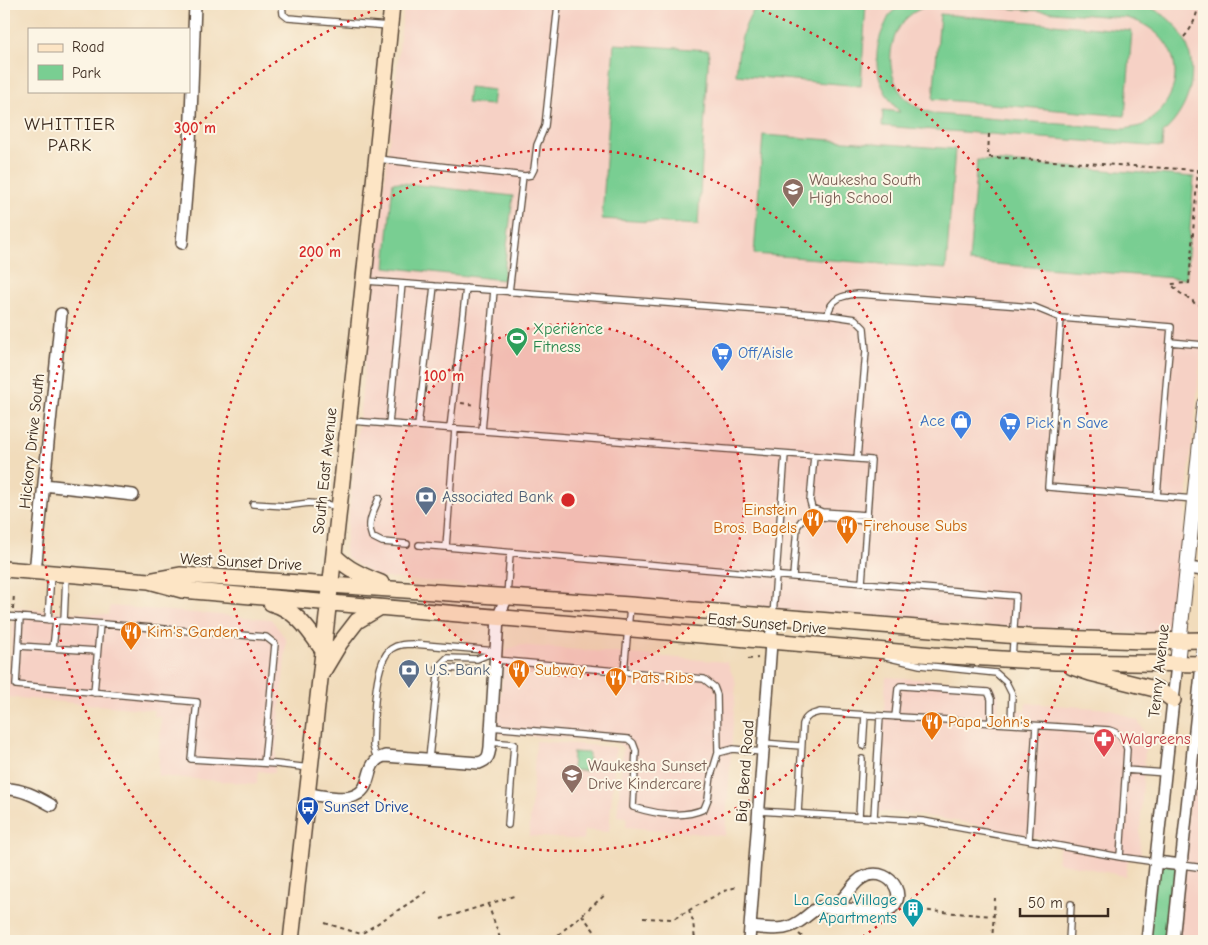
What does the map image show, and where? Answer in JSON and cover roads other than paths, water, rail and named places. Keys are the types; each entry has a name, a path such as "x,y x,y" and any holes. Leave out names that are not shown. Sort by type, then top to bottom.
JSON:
{"main road":[{"name":"South East Avenue","path":"291,941 322,649 331,584 392,4"},
{"path":"334,555 341,563 364,577 396,588"},
{"name":"West Sunset Drive","path":"4,569 149,581 182,590 328,604"},
{"name":"West Sunset Drive","path":"149,581 180,575 331,584"},
{"name":"East Sunset Drive","path":"331,584 630,605 1036,638 1204,640"},
{"path":"238,595 279,605 293,613 306,625 322,649"},
{"name":"East Sunset Drive","path":"328,604 770,642 1012,660 1203,664"},
{"path":"320,677 340,643 357,621 379,608"},
{"path":"1056,662 1090,673 1159,690 1173,700"}],"street":[{"path":"182,242 190,144 195,4"},
{"name":"Hickory Drive South","path":"35,572 61,314"},
{"name":"Tenny Avenue","path":"1147,941 1186,568 1199,499 1204,404"},
{"path":"44,485 133,495"},
{"path":"1186,568 1204,570"},
{"path":"307,794 347,798 357,795 366,788 372,766 378,758 391,755 483,762 489,756 498,618 507,596"},
{"name":"Big Bend Road","path":"749,941 773,616"},
{"path":"1173,941 1204,646"},
{"path":"4,789 32,794 52,805"},
{"path":"1156,862 1182,865"},
{"path":"750,928 792,926 799,923 814,909 820,907 883,912 892,907 896,902 898,891 896,885 888,878 875,874 869,875 860,879 842,901 832,907"}],"lane":[{"path":"282,4 283,14 288,18 390,26"},
{"path":"376,159 523,176 531,175 536,150 545,126 558,4"},
{"path":"509,292 523,176"},
{"path":"363,281 828,315 855,319 864,328 865,337 857,459"},
{"path":"389,424 402,284"},
{"path":"418,426 434,286"},
{"path":"446,548 453,402 466,288"},
{"path":"482,430 494,290"},
{"path":"828,315 832,303 838,298 858,294 1034,308 1061,318 1171,328 1157,496"},
{"path":"1061,318 1048,487 1199,499"},
{"path":"1170,342 1204,345"},
{"path":"348,420 871,460 862,583"},
{"path":"773,616 785,454"},
{"path":"814,456 810,501 812,508 822,512 867,518"},
{"path":"379,498 370,517 372,537 382,542 407,544"},
{"path":"253,504 286,506 309,503 339,506"},
{"path":"793,577 797,527 804,518 811,516 867,518"},
{"path":"419,545 1016,596 1012,660"},
{"path":"507,596 510,553"},
{"path":"48,620 51,573"},
{"path":"64,621 66,574"},
{"path":"624,671 630,605"},
{"path":"4,616 266,637 275,644 264,763"},
{"path":"20,617 16,685 197,702 191,759 264,763 310,768"},
{"path":"53,648 56,620"},
{"path":"94,693 100,624"},
{"path":"378,758 373,746 378,681 383,659 392,648 404,644 624,671 697,677 710,683 717,695 718,753 711,776 708,799 704,809 694,813 677,815 648,812 634,807 636,751 633,743 628,738 491,727"},
{"path":"18,646 98,651"},
{"path":"850,648 920,665 996,673 1006,682 1012,694 1010,724"},
{"path":"429,758 438,668 441,663 447,658 477,659 496,656"},
{"path":"438,668 495,672"},
{"path":"895,717 898,690 900,686 904,686 988,692 991,699 990,723"},
{"path":"798,813 803,724 809,715 820,712 1114,732 1125,742 1127,755 1120,857"},
{"path":"863,746 865,715"},
{"path":"874,817 880,716"},
{"path":"1029,840 1036,726"},
{"path":"490,742 514,744 508,825"},
{"path":"718,753 733,749 801,746"},
{"path":"859,816 862,759"},
{"path":"1126,770 1166,773"},
{"path":"758,812 859,816 923,821 1156,862"},
{"path":"1182,865 1204,868"},
{"path":"1069,941 1071,904"}],"place":[{"name":"Waukesha South High School","path":"793,208"},
{"name":"Xperience Fitness","path":"517,357"},
{"name":"Off/Aisle","path":"722,372"},
{"name":"Ace","path":"961,440"},
{"name":"Pick 'n Save","path":"1010,442"},
{"name":"Associated Bank","path":"426,516"},
{"name":"Einstein Bros. Bagels","path":"813,538"},
{"name":"Firehouse Subs","path":"847,545"},
{"name":"Kim's Garden","path":"131,651"},
{"name":"U.S. Bank","path":"409,689"},
{"name":"Subway","path":"519,689"},
{"name":"Pats Ribs","path":"616,697"},
{"name":"Papa John's","path":"932,741"},
{"name":"Walgreens","path":"1104,758"},
{"name":"Waukesha Sunset Drive Kindercare","path":"572,794"},
{"name":"Sunset Drive","path":"308,826"},
{"name":"La Casa Village Apartments","path":"913,928"}],"district":[{"name":"WHITTIER PARK","path":"70,134"}]}
